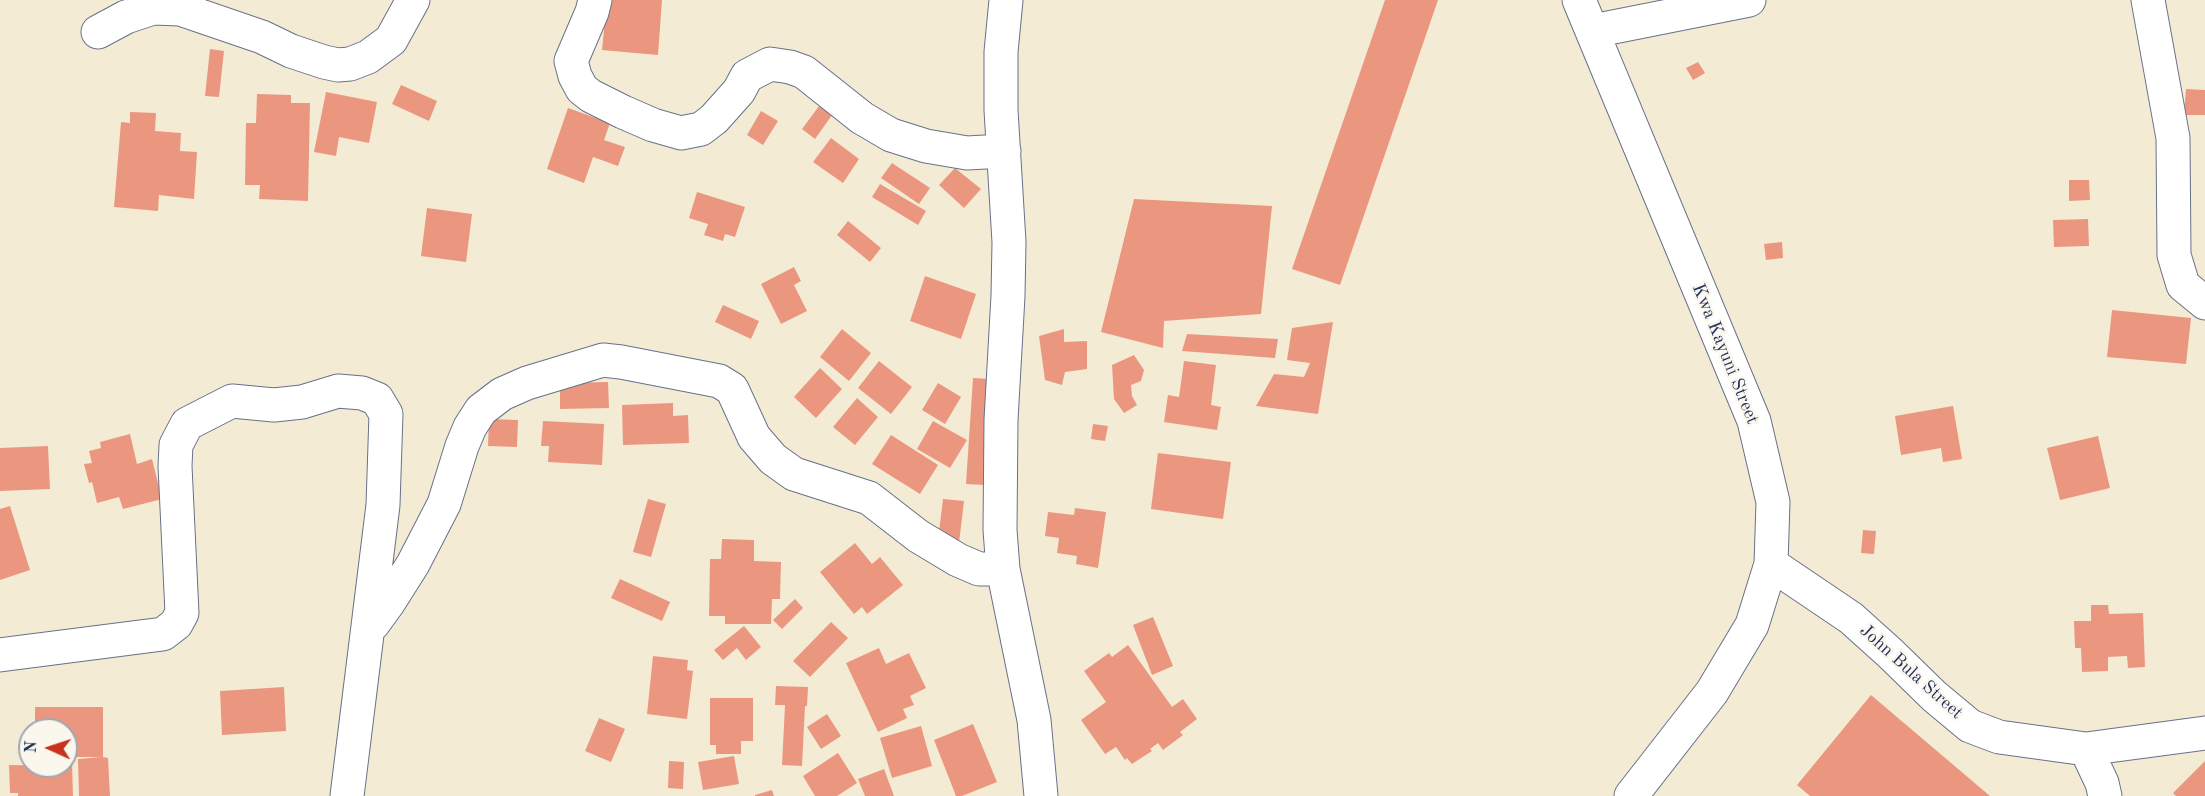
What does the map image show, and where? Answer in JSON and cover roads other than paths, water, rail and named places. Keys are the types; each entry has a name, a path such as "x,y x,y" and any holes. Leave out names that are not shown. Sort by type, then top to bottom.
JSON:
{"street":[{"path":"98,32 126,17 153,8 180,9 262,37 291,51 324,62 338,65 350,64 368,57 391,40 413,0"},
{"path":"595,0 571,61 575,76 582,89 591,96 653,125 681,133 701,129 714,119 739,91 747,76 770,64 804,72 862,118 891,135 926,146 967,153 1004,151"},
{"path":"1006,0 1001,52 1001,110 1009,242 1001,420 1000,530 1003,569 1034,720 1041,796"},
{"name":"Kwa Kayuni Street","path":"1579,0 1754,421 1773,502 1771,564 1752,625 1712,692 1632,796"},
{"path":"1593,31 1749,0"},
{"path":"2148,0 2173,138 2174,255 2183,285 2205,303"},
{"path":"369,628 413,564 444,504 462,446 481,410 502,393 519,386 603,360 719,381 732,389 754,437 773,459 794,474 869,498 918,536 958,560 979,569 1003,569"},
{"path":"0,655 163,634 176,624 182,613 176,445 187,424 232,401 274,405 302,402 338,391 362,393 376,399 386,414 383,505 347,796"},
{"name":"John Bula Street","path":"1771,564 1851,618 1934,696 1970,726 1999,737 2086,749 2205,733"},
{"path":"2086,749 2102,783 2105,796"}]}
